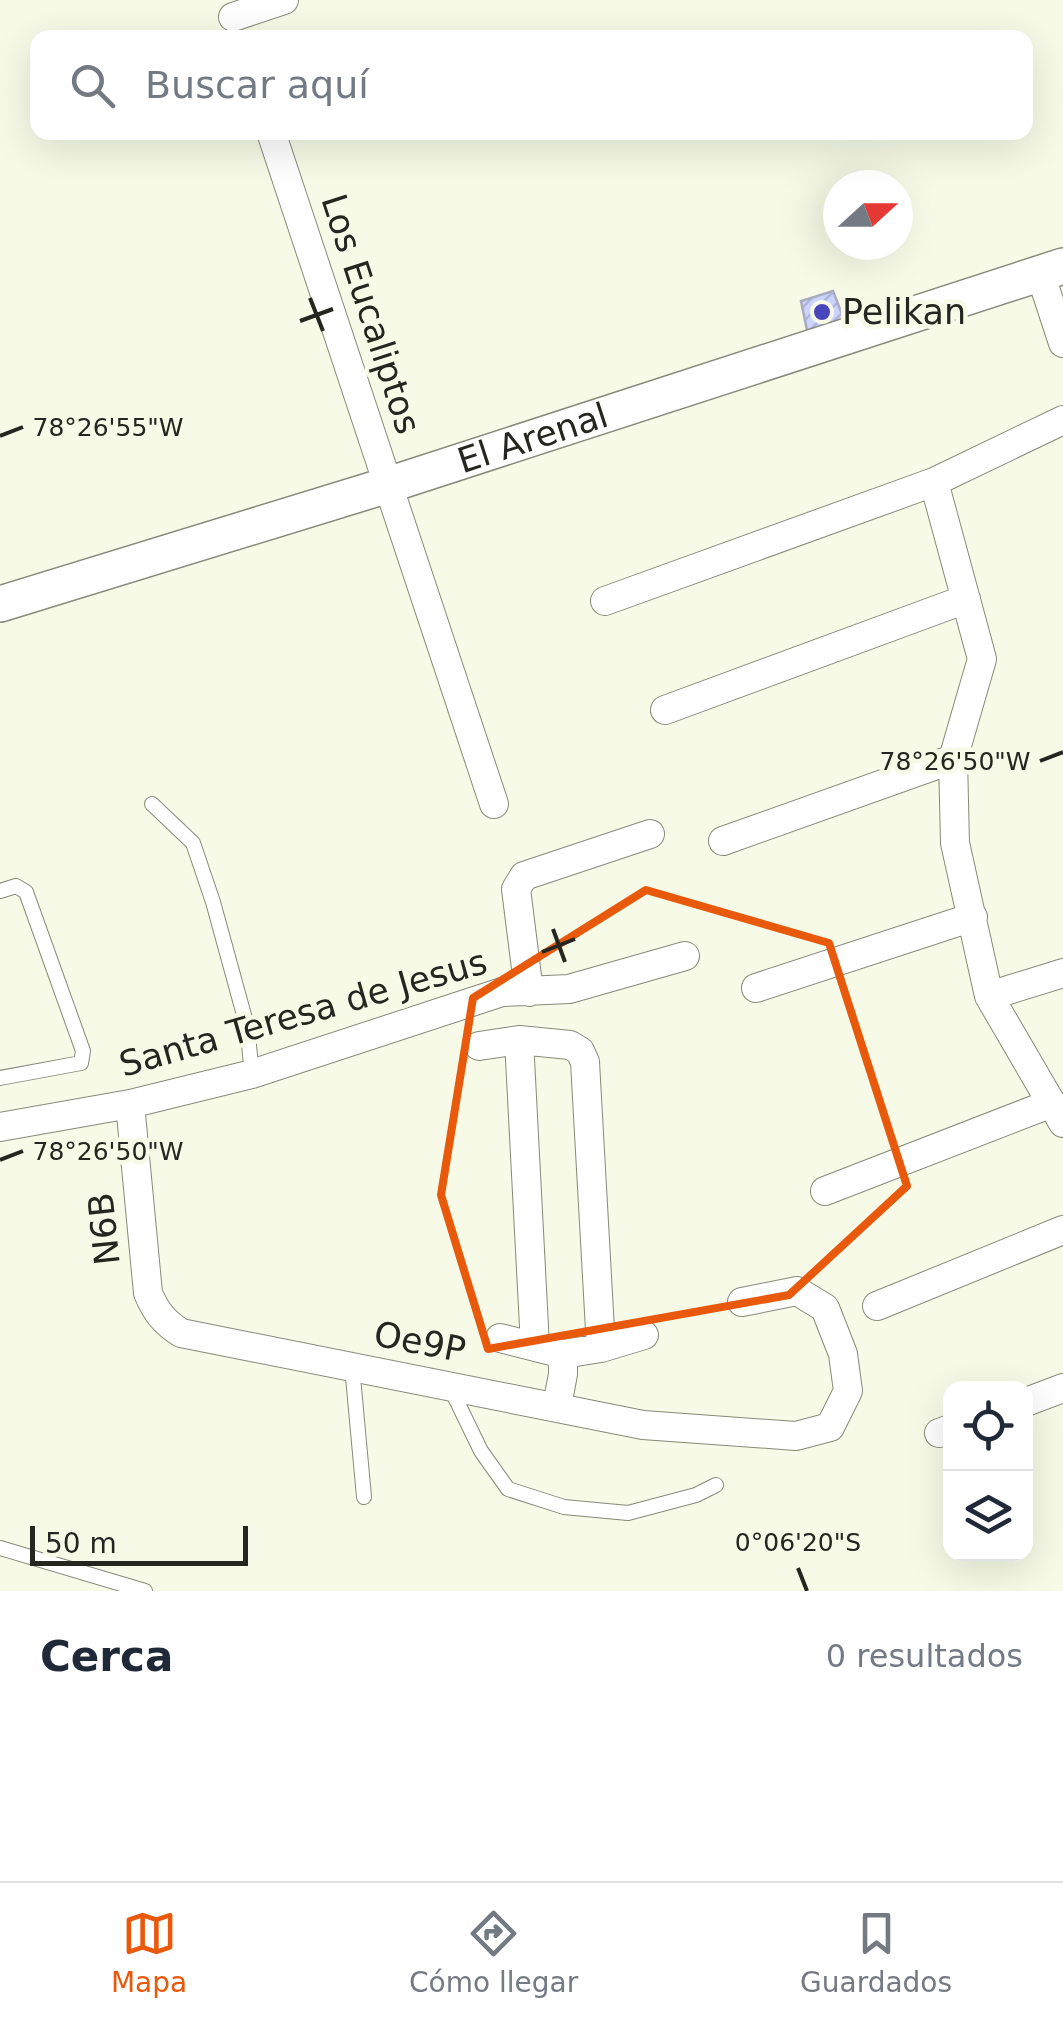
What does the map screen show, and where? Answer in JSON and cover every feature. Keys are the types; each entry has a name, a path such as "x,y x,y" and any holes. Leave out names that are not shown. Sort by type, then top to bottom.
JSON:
{"street":[{"path":"234,18 284,0"},
{"name":"Los Eucaliptos","path":"275,140 494,804"},
{"path":"1052,269 1063,343"},
{"name":"El Arenal","path":"0,604 388,485 1052,269"},
{"path":"606,601 934,482 1063,420"},
{"path":"825,1191 1057,1113 989,996 955,843 953,758 982,659 934,482"},
{"path":"665,710 966,599"},
{"path":"723,841 953,758"},
{"path":"529,992 516,889 524,876 650,834"},
{"path":"756,988 973,918"},
{"name":"Santa Teresa de Jesus","path":"0,1127 130,1104 252,1074 502,992 569,989 685,956"},
{"path":"989,996 1063,973"},
{"path":"519,1040 535,1346"},
{"path":"479,1046 519,1040 570,1045 580,1052 584,1062 601,1348"},
{"name":"N6B","path":"130,1104 148,1293 155,1310 181,1333"},
{"path":"877,1306 1063,1230"},
{"name":"Oe9P","path":"181,1333 643,1425 796,1436 830,1426 848,1392 843,1354 826,1308 796,1291 742,1302"},
{"path":"500,1338 562,1354 644,1335"},
{"path":"557,1406 562,1354"},
{"path":"1033,1399 1063,1388"}],"lane":[{"path":"152,804 193,843 247,1026 252,1074"},
{"path":"0,891 16,886 26,892 83,1051 81,1062 0,1078"},
{"path":"352,1366 364,1497"},
{"path":"450,1386 481,1451 508,1488 564,1507 628,1513 696,1494 716,1484"},
{"path":"0,1548 144,1591"}],"highlighted area":[{"path":"646,890 829,943 907,1186 789,1295 488,1349 441,1195 473,998"}],"building":[{"name":"Pelikan","path":"833,291 845,322 808,335 801,301"}],"place":[{"name":"Pelikan","path":"822,312"}]}
